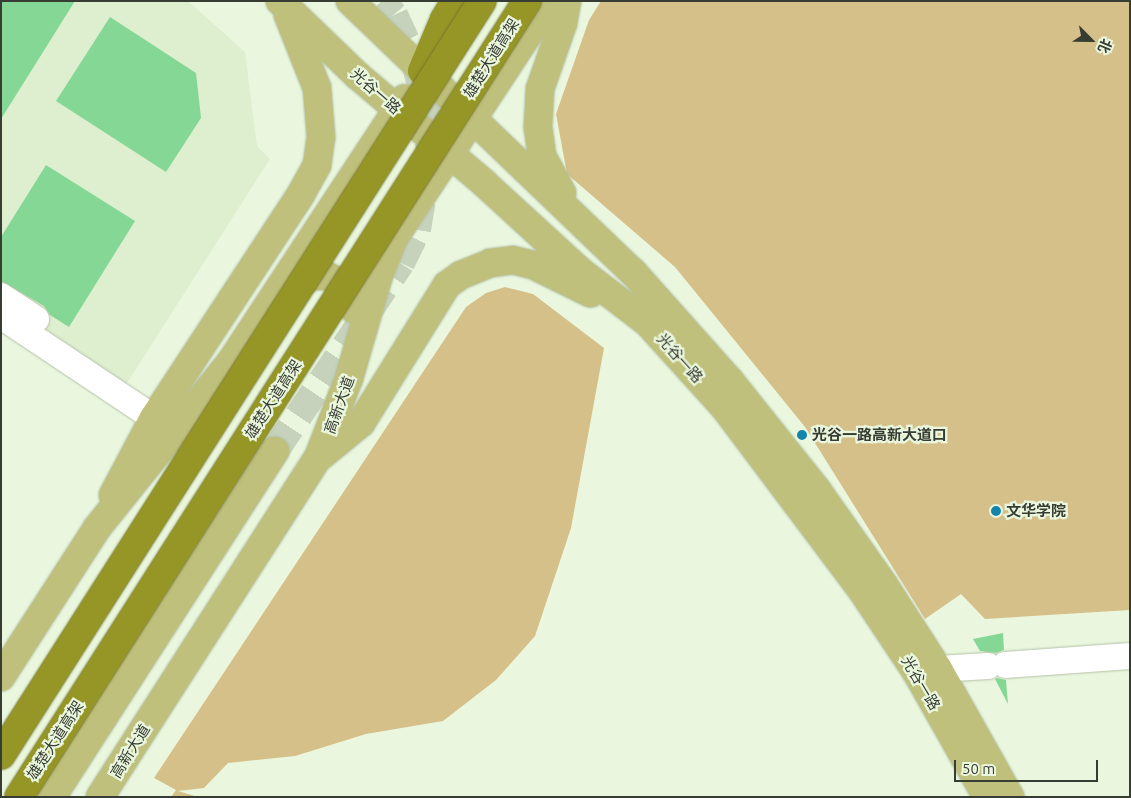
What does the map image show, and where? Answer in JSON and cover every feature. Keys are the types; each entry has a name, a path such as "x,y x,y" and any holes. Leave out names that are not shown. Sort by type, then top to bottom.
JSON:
{"highway":[{"path":"422,71 444,19 455,1"},
{"path":"1,755 482,1"},
{"name":"雄楚大道高架","path":"19,797 527,1"}],"main road":[{"name":"光谷一路","path":"350,1 633,272 730,382 817,490 884,585 938,669 1010,797"},
{"path":"1,678 97,528 232,360 469,1"},
{"name":"高新大道","path":"100,797 318,458 360,342 394,238 550,1"},
{"path":"567,1 563,23 540,89 538,126 542,156 556,186 633,272"},
{"name":"光谷一路","path":"282,3 397,110 580,271 648,323 725,408 861,589 916,674 987,797"},
{"path":"97,528 128,463 154,418 301,194 317,165 321,137 317,88 282,3"},
{"path":"546,240 534,213 535,205 544,202 568,211"},
{"path":"318,458 361,423 447,285 490,263 513,260 533,265 648,323"},
{"path":"273,298 313,276 327,276 338,282 349,294 354,306 360,342"},
{"path":"52,797 275,451"}],"street":[{"path":"1,296 43,323 42,344"},
{"path":"1,316 154,418"},
{"path":"938,669 1130,656"}],"shaded area":[{"path":"1,1 188,1 245,52 257,146 270,159 113,405 1,328"},
{"name":"文华学院","path":"601,1 1130,1 1130,610 985,619 961,594 925,619 805,427 675,267 567,174 556,114 589,20"},
{"path":"505,287 533,294 604,348 571,528 535,636 496,680 443,721 366,734 295,756 228,763 204,788 178,791 198,797 171,797 176,790 154,778 466,307 486,293"}],"building":[{"path":"1,1 75,1 1,119"},
{"path":"110,17 196,73 201,118 166,172 56,101"},
{"path":"46,165 135,221 69,327 50,315 44,306 1,281 1,237"},
{"path":"1003,633 1004,650 996,653 980,651 973,639"},
{"path":"995,679 1006,680 1008,704"}],"tunnel":[{"path":"382,1 394,15 414,58 425,101 430,153"},
{"path":"275,451 401,263 417,230 423,193"}],"place":[{"name":"光谷一路高新大道口","path":"802,435"},
{"name":"文华学院","path":"996,511"}]}
